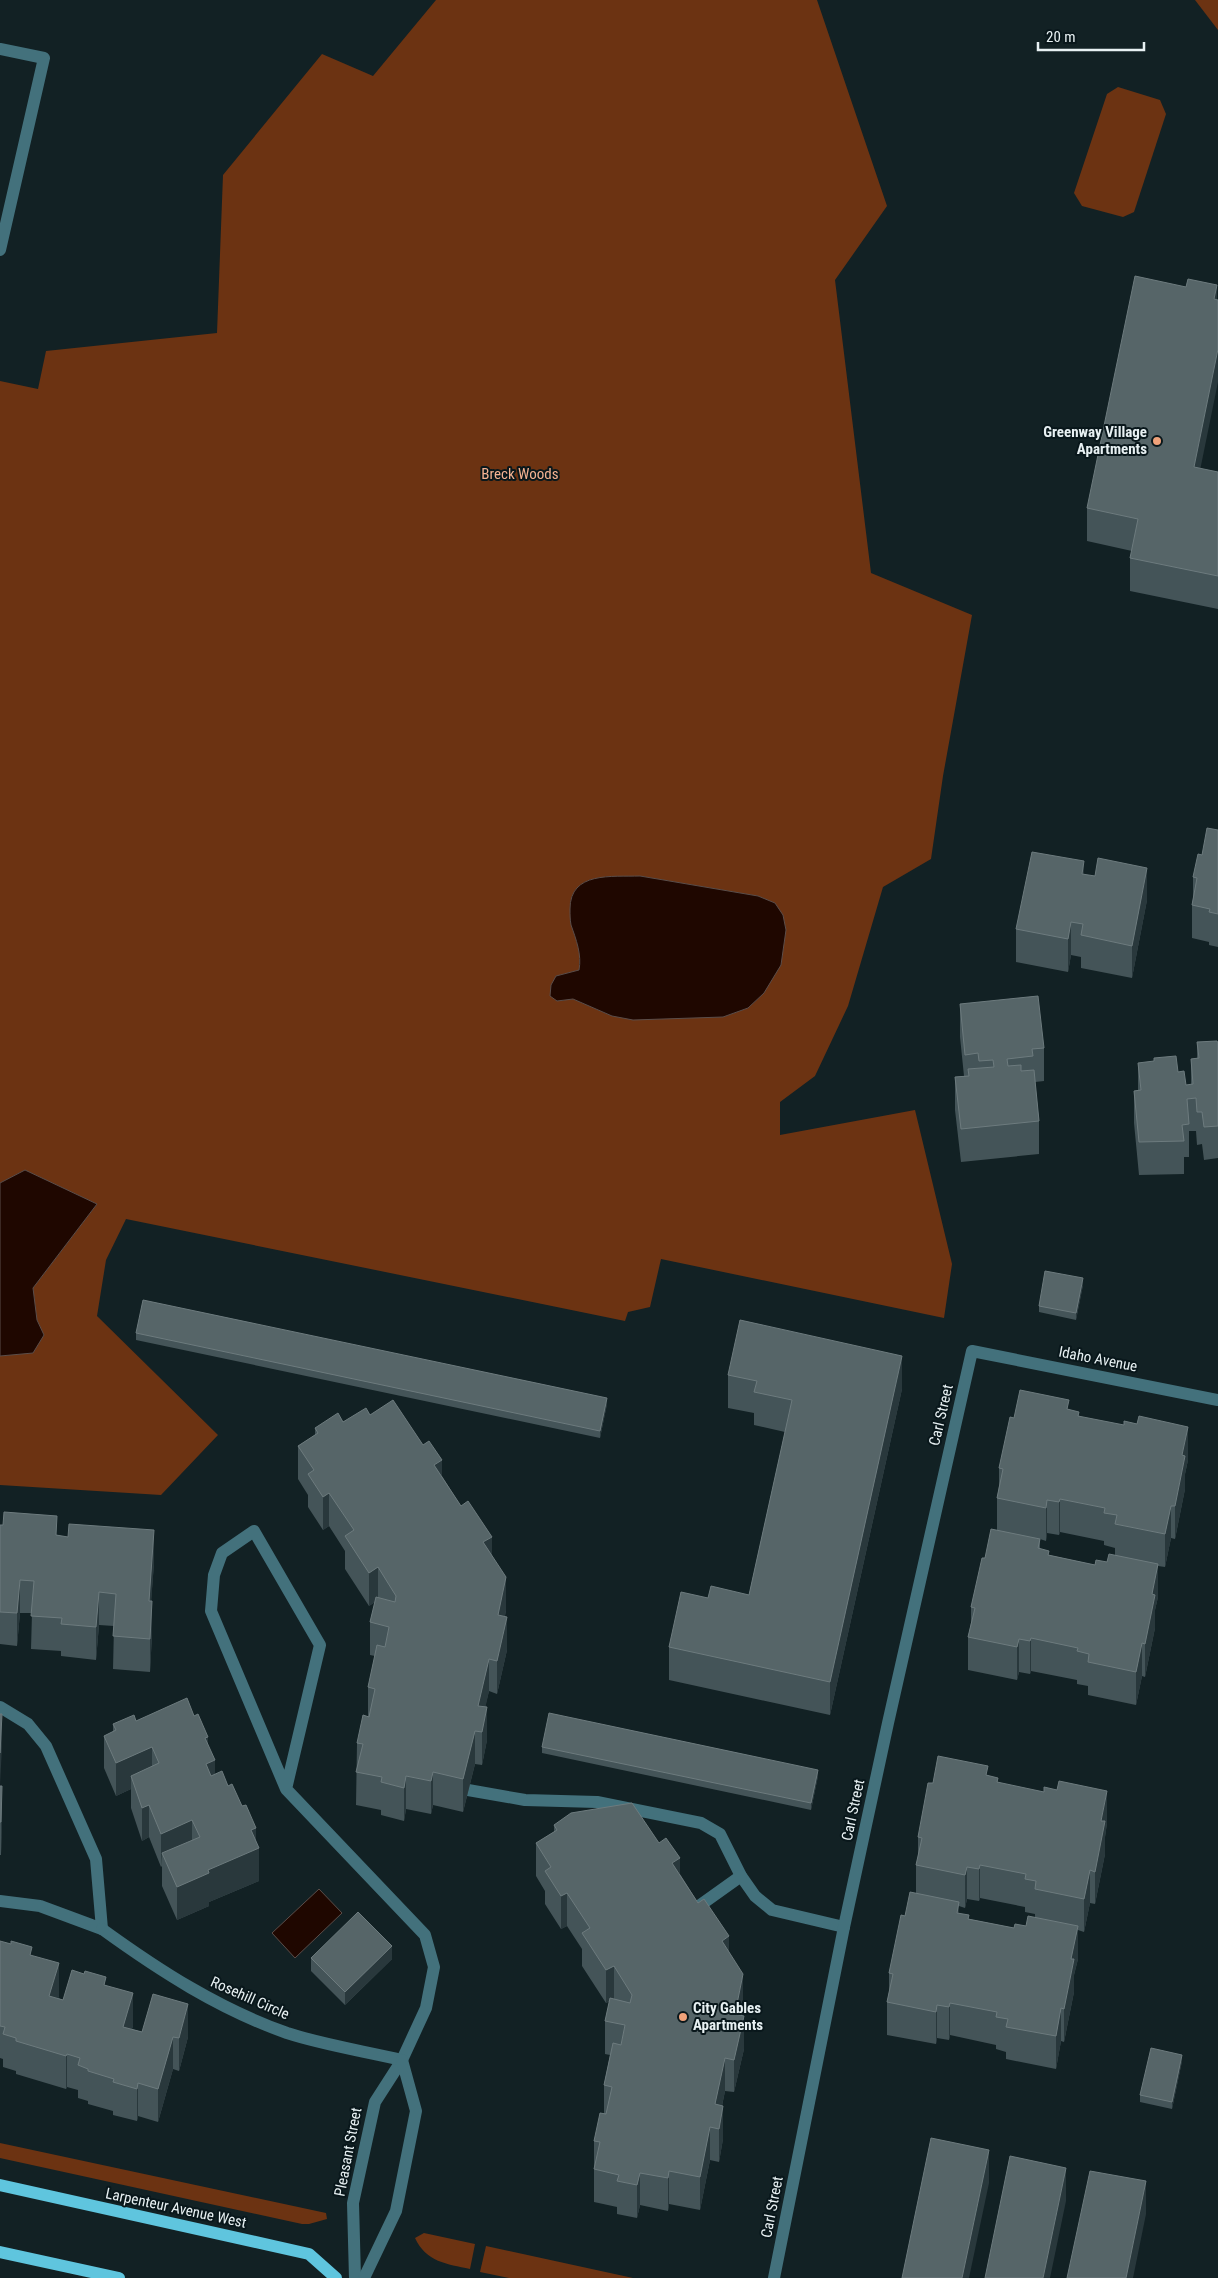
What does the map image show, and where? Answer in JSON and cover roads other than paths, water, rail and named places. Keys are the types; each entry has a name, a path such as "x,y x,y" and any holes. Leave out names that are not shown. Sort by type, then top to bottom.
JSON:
{"main road":[{"name":"Larpenteur Avenue West","path":"0,2185 309,2254 336,2278"},
{"path":"0,2252 119,2278"}],"street":[{"path":"0,50 44,58 0,250"},
{"name":"Idaho Avenue","path":"972,1351 1218,1400"},
{"name":"Carl Street","path":"774,2278 844,1927 888,1722 972,1351"},
{"path":"254,1531 320,1645 286,1789 211,1610 214,1575 222,1553 254,1531"},
{"path":"0,1707 28,1724 46,1746 96,1859 102,1929"},
{"name":"Pleasant Street","path":"286,1789 425,1935 434,1967 426,2008 402,2060 375,2102 353,2203 355,2278"},
{"path":"468,1790 525,1800 597,1802 702,1823 720,1834 741,1876 756,1896 772,1910 844,1927"},
{"path":"686,1916 741,1876"},
{"name":"Rosehill Circle","path":"0,1901 40,1906 102,1929 161,1971 203,1996 242,2015 288,2033 402,2060"},
{"path":"364,2278 396,2211 416,2111 402,2060"}],"place":[{"name":"Greenway Village Apartments","path":"1157,441"},
{"name":"City Gables Apartments","path":"683,2017"}],"park label":[{"name":"Breck Woods","path":"520,474"}]}
